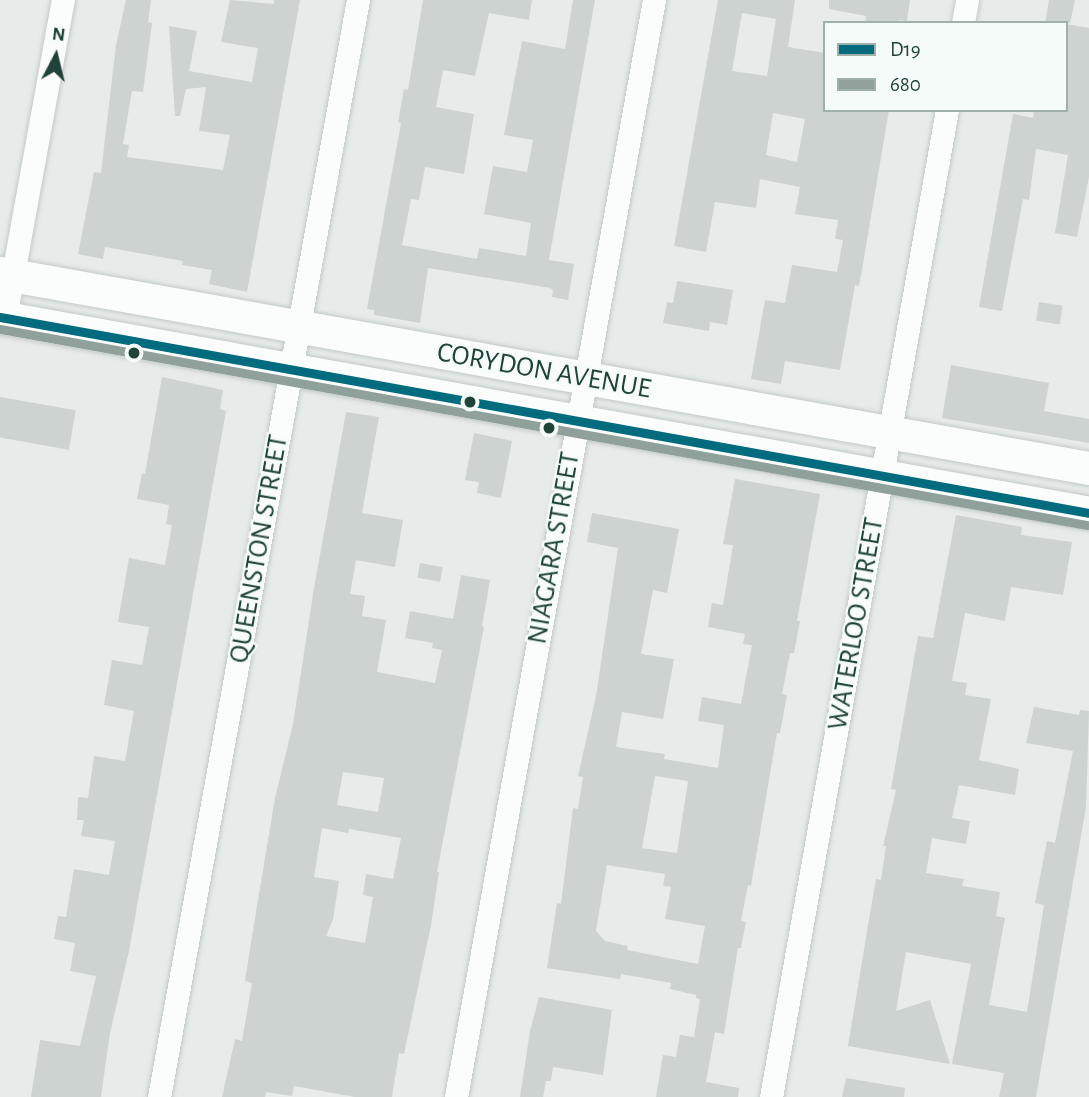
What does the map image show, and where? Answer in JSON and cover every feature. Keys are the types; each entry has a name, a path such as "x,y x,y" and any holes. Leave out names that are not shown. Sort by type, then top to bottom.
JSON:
{"main road":[{"name":"CORYDON AVENUE","path":"7,274 1089,468"},
{"name":"CORYDON AVENUE","path":"3,318 1089,513"}],"street":[{"path":"3,318 7,274 63,0"},
{"name":"QUEENSTON STREET","path":"159,1097 358,0"},
{"name":"NIAGARA STREET","path":"456,1097 654,0"},
{"path":"963,21 967,0"},
{"name":"WATERLOO STREET","path":"771,1097 947,112"}],"building":[{"path":"126,0 151,0 148,22 152,23 143,92 132,91 123,144 129,145 127,157 223,170 230,135 199,131 206,87 186,89 180,116 175,116 169,26 197,31 189,71 252,82 258,48 221,42 230,0 274,4 274,0 300,0 247,292 209,284 212,270 182,265 183,261 105,247 103,259 78,254 94,172 101,173 116,45"},
{"path":"423,0 532,0 529,20 489,13 475,76 443,70 436,107 474,114 464,174 425,167 419,200 411,199 402,245 477,259 479,248 526,256 531,223 484,214 493,166 527,172 533,140 504,135 522,41 565,49 573,0 595,0 549,260 574,264 568,300 552,297 553,290 550,288 428,268 420,323 374,315 374,310 367,309 401,123 398,122 404,89 408,90"},
{"path":"718,0 795,0 788,47 823,53 823,112 889,112 859,286 855,285 840,370 785,361 781,384 751,379 765,300 785,303 792,265 837,272 843,240 835,239 838,220 795,214 800,187 760,179 756,208 715,202 706,252 674,246","holes":["742,13 776,19 767,76 732,71","773,113 805,119 797,162 766,155"]},
{"path":"829,0 910,0 907,21 865,21 866,16 829,9"},
{"path":"1049,0 1075,0 1070,23 1045,21"},
{"path":"1068,24 1089,28 1089,177 1077,237 1055,233 1068,155 1036,149 1029,200 1023,199 1002,311 979,307 1013,114 1033,118 1034,112 1068,112"},
{"path":"677,281 733,290 727,325 710,322 709,331 663,323 667,302 673,303"},
{"path":"1039,302 1063,306 1060,325 1036,321"},
{"path":"951,365 1049,383 1044,411 1089,419 1089,443 942,418"},
{"path":"162,377 223,390 220,409 226,411 129,951 110,1033 101,1097 31,1097 40,1040 80,1046 96,976 70,971 75,943 54,939 58,916 66,917 74,869 109,875 115,841 81,836 84,820 77,820 78,797 88,798 94,756 125,761 134,711 104,705 112,660 142,665 149,627 118,622 129,558 165,565 172,525 166,524 169,505 137,499 142,473 145,474"},
{"path":"0,397 76,410 69,450 0,438"},
{"path":"346,412 379,417 362,513 403,520 395,567 356,560 350,594 365,596 362,616 386,620 377,672 435,683 442,650 432,648 433,643 405,638 410,611 453,619 461,575 490,580 482,626 484,627 437,872 431,925 404,1054 399,1053 392,1097 355,1097 294,1086 292,1096 266,1092 265,1097 222,1097 235,1039 242,1041 252,983 245,981 253,930 275,798 293,724","holes":["343,772 384,778 378,812 337,805","322,828 348,833 349,829 401,838 393,879 366,874 363,895 373,897 365,943 326,936 333,919 339,881 314,877"]},
{"path":"474,433 512,441 501,498 477,493 479,482 465,480"},
{"path":"735,479 820,494 797,621 800,621 794,653 790,653 782,694 787,695 780,733 777,733 751,886 748,885 741,921 746,922 741,948 738,948 724,1034 715,1032 706,1082 739,1088 738,1097 656,1097 663,1055 676,1057 680,1035 694,1037 700,999 696,998 696,995 670,989 671,983 621,974 620,979 547,968 557,903 561,904 573,808 578,809 583,777 578,776 596,696 618,548 587,542 592,513 679,529 667,593 653,590 641,654 674,659 663,719 622,712 616,747 665,754 664,759 718,768 724,725 698,721 702,697 741,704 752,645 743,644 745,634 708,627 712,603 723,605 733,545 723,544","holes":["655,776 688,781 677,853 642,848","607,865 665,874 663,886 671,887 665,919 705,926 698,964 627,950 628,946 605,941 596,931"]},
{"path":"956,515 1022,527 1021,535 1072,542 1063,595 1011,587 1005,621 965,613 952,681 967,683 965,695 991,699 979,760 1019,769 1015,795 959,785 952,818 970,821 966,844 932,838 926,873 964,879 962,886 1000,892 996,916 1005,918 989,1005 1027,1012 1044,905 1035,903 1047,841 1055,843 1073,751 1026,743 1034,707 1079,715 1080,710 1089,711 1086,807 1036,1097 999,1097 1004,1073 952,1064 971,964 906,952 896,1011 930,1000 950,1064 848,1046 876,879 881,880 886,846 883,846 896,790 891,789 918,636 933,638"},
{"path":"420,563 443,567 440,582 417,578"},
{"path":"539,997 612,1010 603,1075 553,1067 551,1081 546,1081 543,1097 520,1097 530,1031"},
{"path":"846,1078 905,1088 904,1097 842,1097"}],"transit line":[{"name":"D19","path":"0,317 1089,513"},
{"name":"680","path":"0,329 1087,525"}]}
